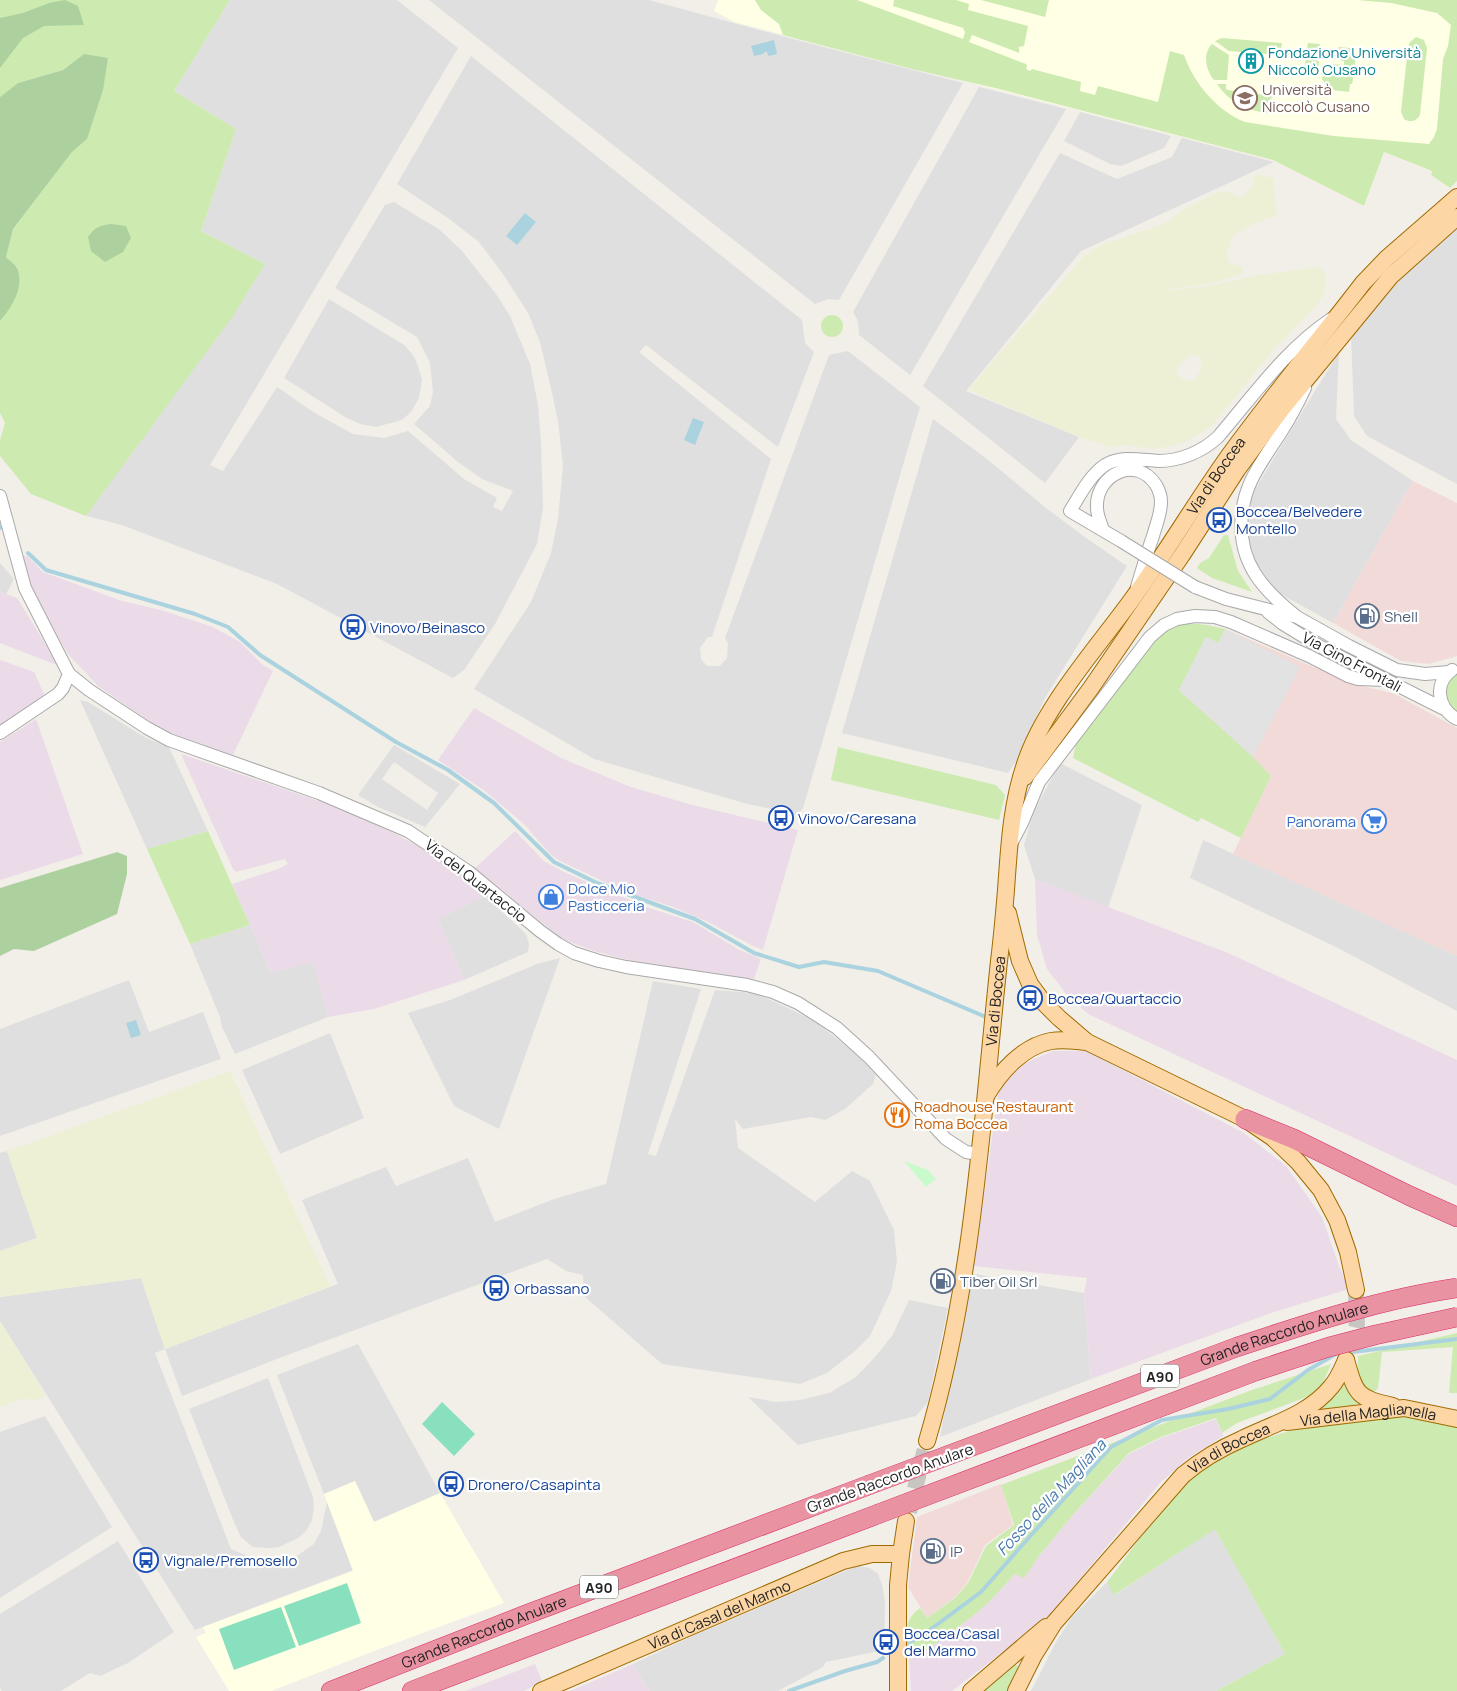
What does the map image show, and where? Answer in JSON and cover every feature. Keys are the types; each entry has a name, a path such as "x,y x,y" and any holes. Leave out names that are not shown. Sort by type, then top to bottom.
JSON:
{"highway":[{"path":"1245,1119 1294,1139 1457,1217"},
{"name":"Grande Raccordo Anulare","path":"330,1691 534,1612 1237,1347 1363,1308 1457,1288"},
{"name":"Grande Raccordo Anulare","path":"412,1691 1293,1358 1375,1335 1457,1317"}],"main road":[{"name":"Via di Boccea","path":"927,1441 950,1348 976,1194 1013,811 1029,753 1048,718 1075,676 1134,596 1233,451 1363,283 1387,258 1457,197"},
{"name":"Via di Boccea","path":"1020,785 1091,688 1182,555 1237,470 1281,410 1390,276 1457,217"},
{"name":"Via di Boccea","path":"1005,904 1020,961 1030,984 1051,1010 1087,1042 1245,1119 1266,1132 1291,1154 1315,1182 1326,1199 1342,1234 1356,1290"},
{"name":"Via di Boccea","path":"985,1098 1006,1068 1034,1048 1047,1042 1087,1042"},
{"name":"Via di Boccea","path":"1016,1691 1048,1631 1063,1612 1183,1475 1202,1460 1220,1449 1280,1422 1321,1397 1335,1381 1346,1360 1354,1385 1360,1394 1368,1400 1404,1408"},
{"name":"Via della Maglianella","path":"1280,1422 1404,1408 1457,1419"},
{"path":"898,1691 898,1585 906,1521"},
{"name":"Via di Casal del Marmo","path":"541,1691 843,1562 872,1554 901,1554"},
{"name":"Via di Boccea","path":"971,1691 1063,1612"}],"street":[{"name":"Via Gino Frontali","path":"1338,315 1309,334 1289,352 1210,445 1176,459 1160,461 1123,459 1108,464 1094,476 1070,511 1195,587 1226,599 1297,617 1397,670 1425,674 1453,670"},
{"path":"1297,617 1269,593 1254,572 1244,548 1242,520 1245,498 1250,482 1282,430 1313,372"},
{"path":"1103,530 1097,508 1099,494 1104,483 1118,473 1128,470 1142,472 1150,478 1159,491 1161,502 1157,523 1134,596"},
{"name":"Via del Quartaccio","path":"0,496 29,597 69,674 89,690 169,740 319,793 408,830 470,872 540,931 574,953 626,967 746,985 773,992 798,1003 832,1024 869,1056 946,1139 963,1151 979,1154"},
{"name":"Via Gino Frontali","path":"1264,609 1298,633 1444,709 1457,720"},
{"path":"1009,848 1039,782 1150,637 1171,622 1195,616 1224,619 1309,656 1348,676 1358,679 1386,680"},
{"path":"1444,709 1440,691 1443,680 1453,670"},
{"path":"0,734 58,694 64,688 69,674"}],"shaded area":[{"path":"230,0 397,0 458,48 210,465 223,471 277,387 315,413 353,434 384,438 408,431 464,479 497,498 493,507 502,511 513,491 482,479 458,462 414,424 430,406 433,392 430,363 417,337 335,288 385,205 394,202 440,230 462,251 496,294 510,316 530,364 538,405 543,508 537,544 495,624 464,670 453,678 277,584 122,525 86,516 265,264 201,231 236,129 174,91"},
{"path":"429,0 649,0 963,83 839,300 829,299 815,304"},
{"name":"Università Niccolò Cusano","path":"718,0 1457,0 1457,181 1450,188 1431,175 1432,171 1384,152 1364,206 1273,160 734,22 714,11"},
{"path":"471,56 802,320 805,343 814,352 778,447 646,345 639,352 771,459 712,637 708,637 700,648 701,659 707,666 720,666 727,658 728,643 725,638 829,355 848,351 920,407 803,808 797,815 744,803 594,759 474,689 531,602 551,553 558,519 563,466 558,421 551,388 540,342 528,313 505,277 479,242 448,218 397,184"},
{"path":"979,87 1066,109 910,375 859,335 858,321 853,312"},
{"path":"1080,112 1171,136 1164,148 1121,166 1110,164 1064,141"},
{"path":"1182,138 1274,162 1081,251 966,391 1079,437 1045,483 923,386 1060,153 1117,179 1172,157"},
{"path":"1255,174 1273,178 1277,215 1251,225 1232,236 1227,252 1228,262 1243,267 1242,274 1213,283 1167,291 1215,285 1258,275 1319,267 1326,274 1324,294 1318,304 1274,349 1211,427 1185,442 1166,447 1152,449 1124,445 1110,447 1079,437 968,390 1084,256 1101,245 1155,227 1172,219 1182,210 1219,192 1229,192 1241,198 1252,186","holes":["1192,355 1199,356 1202,360 1202,368 1194,380 1187,381 1176,374 1180,364 1186,358"]},
{"path":"1457,228 1457,484 1367,436 1354,416 1351,334 1417,261"},
{"path":"329,299 404,345 413,355 422,380 419,398 411,412 402,420 376,427 360,424 345,417 284,378"},
{"path":"1339,352 1336,419 1351,440 1413,481 1333,623 1277,592 1257,565 1247,528 1252,494"},
{"path":"933,419 987,459 1046,508 1127,566 1045,698 1016,761 1008,773 842,733"},
{"path":"1413,481 1457,503 1457,656 1429,664 1401,661 1333,623"},
{"path":"21,556 27,556 43,572 122,601 161,610 213,627 240,642 263,665 273,671 232,757 186,741 149,721 98,686 69,655 49,623 34,594"},
{"path":"0,563 14,579 6,595 0,591"},
{"path":"0,592 17,598 59,666 0,643"},
{"path":"1225,629 1351,683 1395,694 1457,728 1457,956 1233,854 1271,776 1179,690 1206,637 1218,643"},
{"path":"1225,629 1300,667 1253,757 1179,690 1206,637 1218,643"},
{"path":"0,660 34,672 46,698 0,728"},
{"path":"80,700 88,702 146,738 169,747 208,831 147,849"},
{"path":"474,708 561,758 631,787 689,804 798,830 763,950 708,922 673,907 626,892 560,861 550,854 524,824 485,791 438,760"},
{"path":"36,719 83,854 0,880 0,742"},
{"path":"394,745 460,784 425,827 378,807 358,795","holes":["394,762 438,793 427,810 382,779"]},
{"path":"181,754 370,820 431,853 462,876 485,896 438,919 464,980 374,1009 328,1017 313,962 271,973 232,884 288,864 285,859 236,872 233,869"},
{"path":"1060,763 1142,805 1108,908 1035,879 1024,845 1034,811"},
{"path":"515,831 544,861 564,872 646,907 693,922 738,949 761,959 754,979 651,966 594,951 562,939 475,868"},
{"path":"1203,840 1457,956 1457,1011 1336,947 1190,878"},
{"path":"1035,879 1228,953 1457,1060 1457,1186 1088,1014 1068,996 1047,969 1037,935"},
{"path":"485,896 526,934 529,944 528,952 464,980 438,919"},
{"path":"250,925 271,973 313,961 328,1017 235,1054 222,1027 220,1017 190,944"},
{"path":"560,958 499,1129 454,1106 408,1013 450,1000 537,964"},
{"path":"129,980 149,1032 203,1012 221,1059 0,1136 0,1029"},
{"path":"653,981 701,989 648,1154 656,1156 715,990 756,993 813,1020 854,1052 876,1075 873,1084 845,1109 825,1120 811,1117 743,1129 735,1119 738,1148 815,1202 852,1171 870,1181 894,1230 897,1262 891,1291 870,1336 855,1351 827,1373 800,1384 662,1364 584,1296 583,1275 566,1271 547,1259 182,1396 165,1349 338,1284 302,1200 386,1167 396,1186 468,1158 495,1222 554,1199 606,1184"},
{"path":"330,1033 364,1118 280,1154 242,1070"},
{"path":"1053,1051 1086,1051 1244,1133 1286,1166 1322,1217 1349,1289 1271,1313 1091,1379 1084,1293 1087,1278 974,1266 999,1087 1027,1062"},
{"path":"230,1071 330,1286 165,1349 141,1278 0,1297 0,1251 37,1238 7,1151"},
{"path":"7,1151 37,1238 0,1251 0,1153"},
{"path":"970,1273 1084,1293 1091,1379 940,1437"},
{"path":"141,1278 165,1349 155,1353 231,1549 260,1561 278,1563 294,1558 314,1544 321,1531 327,1502 353,1570 195,1630 0,1321 0,1297"},
{"path":"909,1300 948,1308 928,1402 916,1416 798,1445 748,1397 776,1402 800,1400 829,1393 856,1377 892,1336"},
{"path":"0,1321 46,1396 35,1401 24,1398 0,1407"},
{"path":"358,1344 440,1493 374,1522 355,1481 324,1494 277,1375"},
{"path":"268,1378 313,1497 314,1508 312,1520 306,1531 298,1538 279,1547 268,1548 253,1547 241,1537 189,1409"},
{"path":"45,1416 112,1527 0,1598 0,1432"},
{"path":"1216,1419 1223,1436 1188,1458 1160,1483 1047,1618 952,1691 911,1691 909,1658 918,1652 921,1654 973,1616 1015,1574 1024,1577 1071,1517 1129,1454 1161,1438"},
{"path":"355,1481 374,1522 440,1493 504,1603 271,1691 229,1691 196,1637 206,1633 203,1627 353,1571 324,1494"},
{"path":"1001,1484 1013,1525 985,1545 967,1583 956,1596 927,1618 908,1587 917,1517"},
{"path":"1215,1528 1285,1654 1216,1691 1031,1691 1056,1642 1072,1617 1107,1582 1115,1595"},
{"path":"118,1541 174,1632 128,1663 100,1676 90,1673 61,1691 2,1691 0,1688 0,1614"},
{"path":"857,1566 870,1568 878,1574 882,1585 885,1601 884,1650 826,1662 823,1667 778,1691 649,1691 633,1664 699,1633"},
{"path":"535,1664 542,1681 524,1691 465,1691"},
{"path":"633,1664 649,1691 570,1691"}],"green space":[{"path":"0,0 230,0 174,91 236,129 201,231 265,264 233,316 86,516 31,494 0,456 0,440 5,423 0,413 0,321 3,317 17,267 6,257 13,229 72,152 87,139 84,54 63,70 18,83 0,97"},
{"path":"65,0 78,6 84,25 44,26 23,38 0,68 0,18"},
{"path":"755,0 857,0 963,39 965,32 963,28 893,6 894,0 956,0 969,4 968,10 1028,26 1024,46 1019,47 1019,53 972,35 969,42 1026,64 1026,69 1030,71 1032,69 1081,82 1080,91 1095,95 1098,86 1158,102 1170,51 1184,55 1200,85 1216,104 1245,122 1334,136 1429,144 1437,129 1443,59 1448,46 1451,25 1437,13 1391,3 1357,0 1457,0 1457,181 1450,188 1431,175 1432,171 1384,152 1364,206 1273,160 783,35 779,24 761,10"},
{"path":"981,0 1049,0 1045,17"},
{"path":"1416,37 1424,40 1427,48 1420,115 1415,120 1409,121 1404,119 1401,112 1408,47 1410,42"},
{"path":"1222,38 1282,43 1280,55 1229,51 1215,41"},
{"path":"1308,43 1320,44 1320,49 1315,49 1314,60 1319,61 1318,72 1304,71"},
{"path":"1212,44 1229,55 1227,80 1214,80 1209,72 1206,57"},
{"path":"1339,47 1350,48 1350,54 1356,55 1354,71 1349,71 1349,73 1354,74 1349,92 1324,89 1324,81 1322,80 1323,72 1331,73 1333,64 1344,65 1344,61 1333,59 1333,52 1338,52"},
{"path":"84,54 108,58 103,90 87,139 72,152 13,229 6,257 17,268 19,282 13,303 0,321 0,97 18,83 63,70"},
{"path":"1217,84 1226,84 1226,89 1228,90 1272,96 1267,113 1252,110 1239,104 1227,96"},
{"path":"111,224 126,226 131,238 123,252 105,262 91,251 88,237 98,228"},
{"path":"832,315 840,318 843,326 840,334 832,337 824,334 821,326 824,318"},
{"path":"1224,535 1228,535 1238,571 1252,592 1212,578 1197,568 1200,563 1209,558"},
{"path":"1186,623 1225,629 1218,643 1206,637 1179,690 1253,757 1271,776 1241,838 1201,818 1198,822 1073,758 1076,743 1122,684 1150,644 1170,628"},
{"path":"1457,674 1457,714 1446,699 1445,694 1448,683"},
{"path":"838,747 996,785 1005,795 999,820 831,780"},
{"path":"208,831 250,925 190,944 147,849"},
{"path":"117,852 127,856 127,874 117,914 34,951 14,949 0,956 0,888"},
{"path":"904,1161 928,1170 936,1179 926,1187"},
{"path":"1457,1333 1457,1393 1449,1393 1453,1347 1382,1352 1378,1388 1373,1393 1364,1388 1358,1372 1358,1356"},
{"path":"1331,1364 1323,1383 1309,1396 1237,1423 1222,1433 1216,1418 1161,1437 1129,1453 1071,1517 1039,1556 1024,1578 1015,1574 973,1616 921,1654 918,1652 909,1658 906,1631 907,1625 914,1613 920,1608 927,1618 956,1597 968,1583 986,1546 1014,1525 1001,1485 1252,1390"},
{"path":"1345,1380 1349,1392 1358,1405 1319,1411 1318,1409"},
{"path":"442,1402 475,1434 454,1456 422,1424"},
{"path":"1363,1413 1457,1419 1457,1691 1216,1691 1285,1654 1215,1529 1114,1595 1107,1582 1161,1511 1200,1472 1243,1447 1266,1438"},
{"path":"347,1583 361,1623 299,1646 284,1606"},
{"path":"281,1607 296,1647 234,1670 219,1629"},
{"path":"1014,1663 1019,1667 1008,1691 982,1691"}],"water":[{"path":"774,40 777,54 769,56 766,51 763,54 754,56 751,46"},
{"path":"525,213 536,222 517,245 506,236"},
{"path":"693,418 704,422 695,445 684,440"},
{"path":"136,1020 141,1035 131,1038 126,1023"}],"waterway":[{"path":"28,553 46,570 195,614 228,627 260,655 396,742 448,770 494,803 554,862 597,883 695,919 754,953 799,967 824,962 878,971 986,1017"},
{"name":"Fosso della Magliana","path":"1345,1353 1457,1339"},
{"name":"Fosso della Magliana","path":"907,1644 927,1632 981,1592 1111,1447 1162,1420 1228,1409 1270,1399 1308,1370 1336,1354"},
{"name":"Fosso della Magliana","path":"789,1691 877,1662 883,1658"}],"tunnel":[{"path":"1350,1351 1357,1324 1356,1290"},
{"path":"909,1512 927,1441"}],"place":[{"name":"Fondazione Università Niccolò Cusano","path":"1251,61"},
{"name":"Università Niccolò Cusano","path":"1245,98"},
{"name":"Boccea/Belvedere Montello","path":"1219,520"},
{"name":"Shell","path":"1367,616"},
{"name":"Vinovo/Beinasco","path":"353,627"},
{"name":"Vinovo/Caresana","path":"781,818"},
{"name":"Panorama","path":"1374,821"},
{"name":"Dolce Mio Pasticceria","path":"551,897"},
{"name":"Boccea/Quartaccio","path":"1030,998"},
{"name":"Roadhouse Restaurant Roma Boccea","path":"897,1115"},
{"name":"Tiber Oil Srl","path":"943,1281"},
{"name":"Orbassano","path":"496,1288"},
{"name":"Dronero/Casapinta","path":"451,1484"},
{"name":"IP","path":"933,1551"},
{"name":"Vignale/Premosello","path":"146,1560"},
{"name":"Boccea/Casal del Marmo","path":"886,1642"}]}
